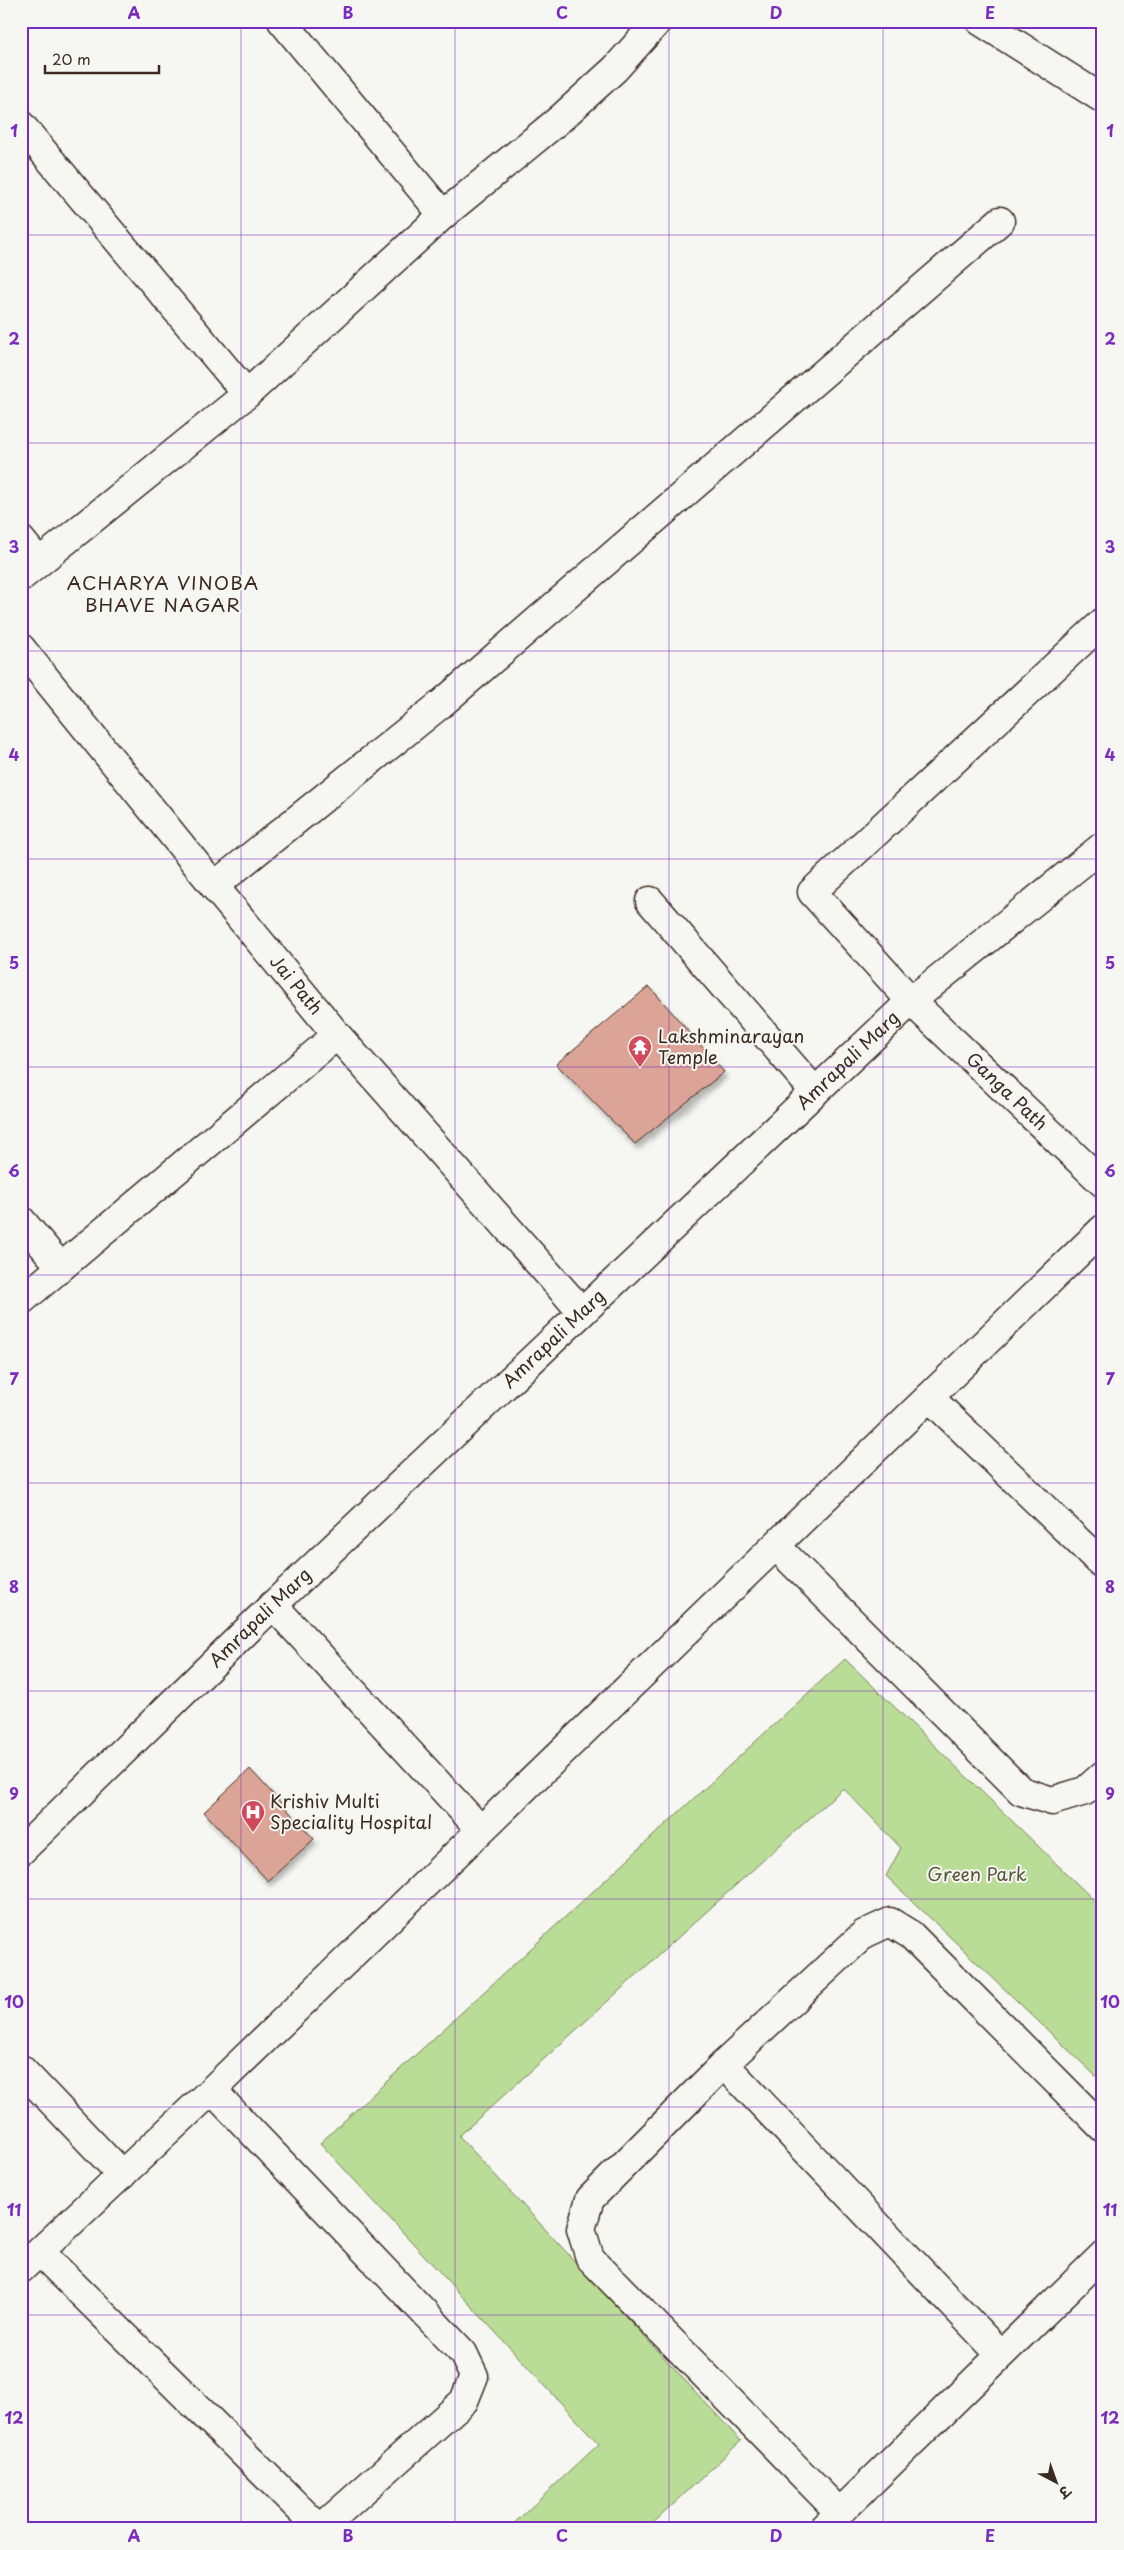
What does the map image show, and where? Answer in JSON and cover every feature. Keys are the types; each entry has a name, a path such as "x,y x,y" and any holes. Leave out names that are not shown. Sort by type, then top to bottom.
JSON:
{"street":[{"path":"282,21 443,215"},
{"path":"21,540 30,569 247,394 443,215 560,119 615,69 658,21"},
{"path":"980,21 1103,98"},
{"path":"21,125 247,394"},
{"path":"214,886 441,704 1000,221"},
{"name":"Ganga Path","path":"1103,622 812,892 911,1001 1103,1183"},
{"name":"Jai Path","path":"21,648 337,1035 582,1312"},
{"name":"Amrapali Marg","path":"21,1851 273,1605 911,1001 1103,846"},
{"path":"650,901 815,1092"},
{"path":"21,1302 337,1035"},
{"path":"21,1220 61,1267"},
{"path":"212,2090 463,2353 474,2376 464,2401 320,2529 30,2260 212,2090 1103,1229"},
{"path":"929,1397 1103,1565"},
{"path":"776,1547 1021,1791 1052,1801 1085,1791 1103,1775"},
{"path":"273,1605 480,1830"},
{"path":"1103,2128 911,1935 890,1922 864,1934 724,2064 590,2199 581,2229 590,2258 831,2521 1103,2255"},
{"path":"724,2064 1000,2354"},
{"path":"21,2069 122,2175"}],"green space":[{"name":"Green Park","path":"845,1659 1103,1909 1103,2083 886,1876 901,1848 843,1788 459,2136 741,2441 647,2529 508,2529 599,2444 320,2143"}],"building":[{"name":"Lakshminarayan Temple","path":"649,986 724,1072 635,1144 556,1064"},
{"path":"250,1769 314,1839 268,1881 204,1812"}],"place":[{"name":"Lakshminarayan Temple","path":"640,1068"},
{"name":"Krishiv Multi Speciality Hospital","path":"253,1833"}],"district":[{"name":"ACHARYA VINOBA BHAVE NAGAR","path":"163,594"}]}
